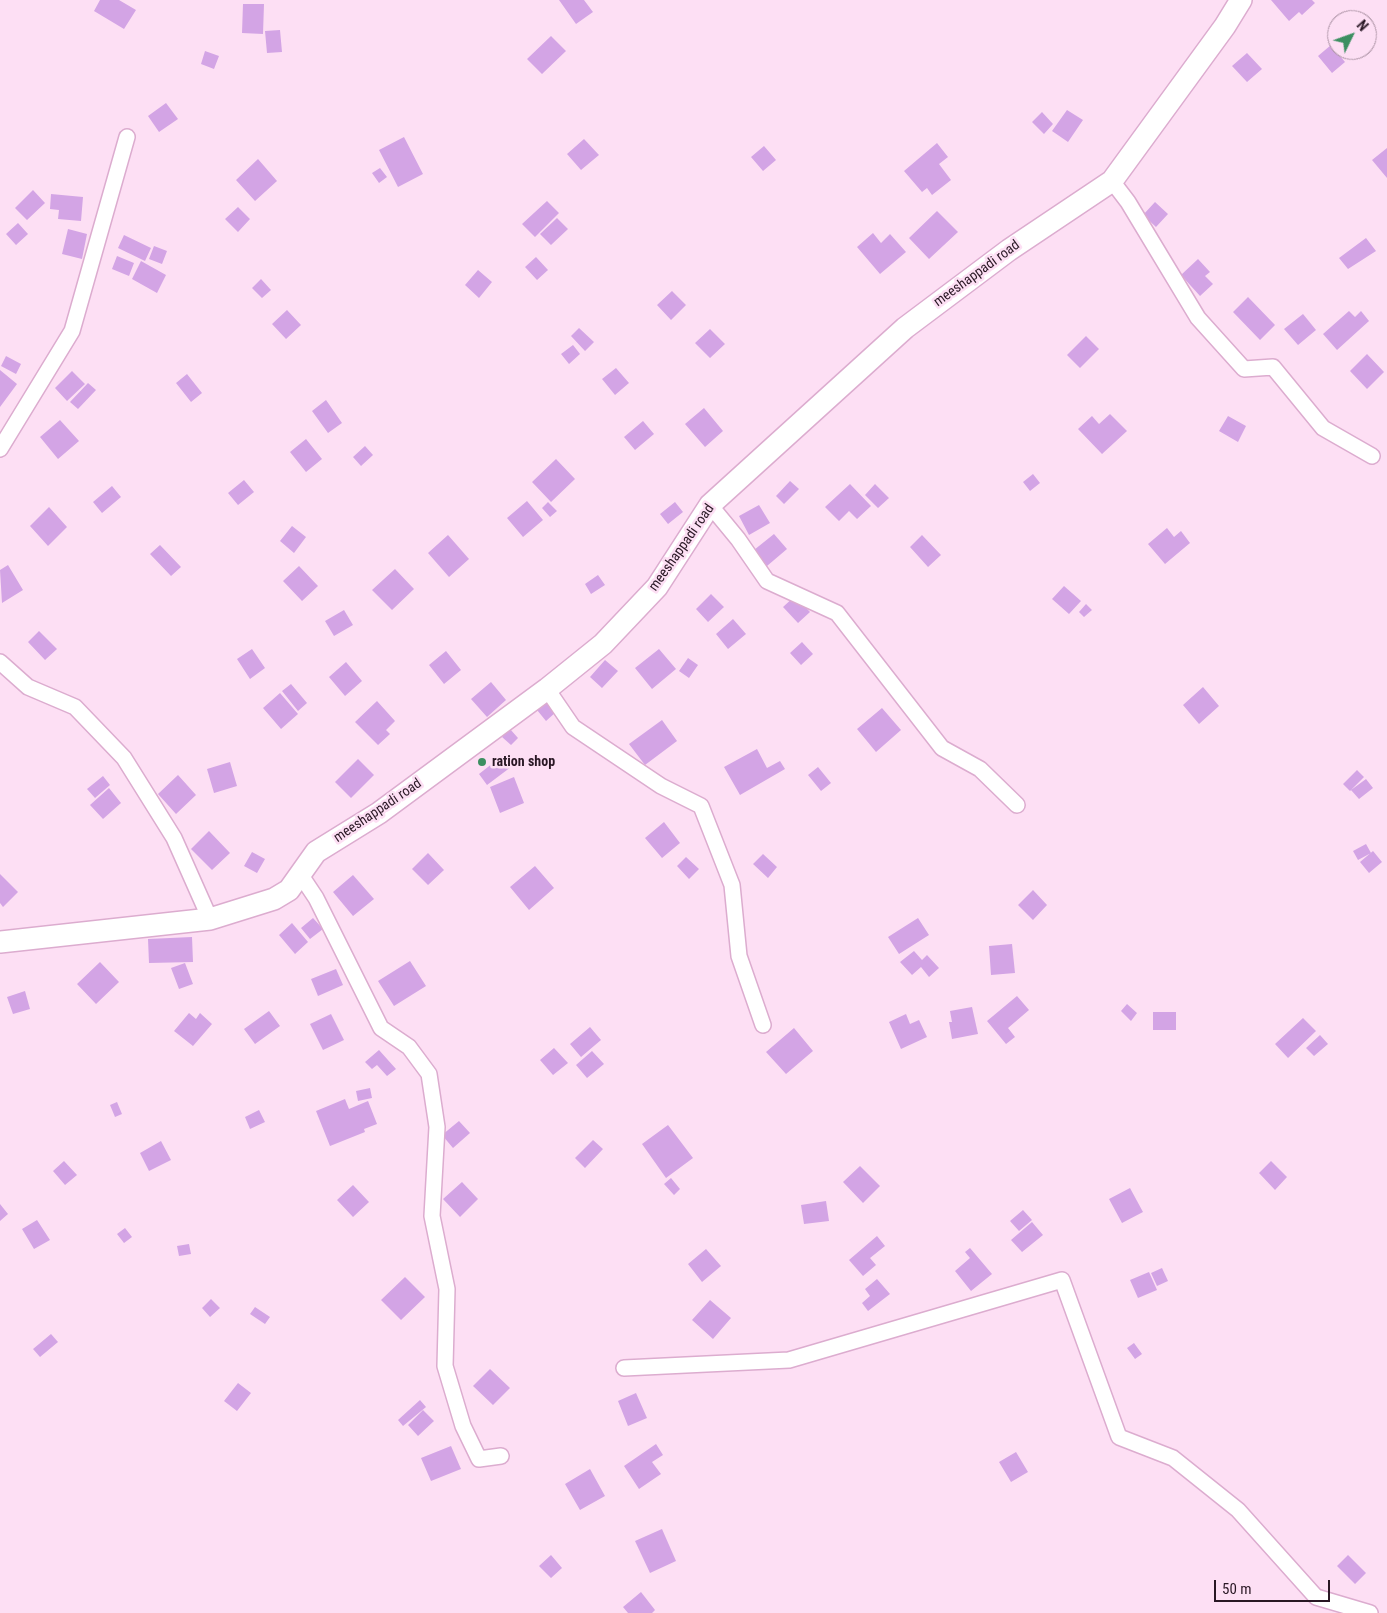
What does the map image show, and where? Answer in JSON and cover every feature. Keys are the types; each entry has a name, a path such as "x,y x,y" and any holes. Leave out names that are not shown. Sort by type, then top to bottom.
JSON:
{"street":[{"name":"meeshappadi road","path":"0,942 210,919 274,899 288,890 316,852 379,813 547,689 604,644 657,587 710,505 905,328 1009,250 1112,181 1225,26 1241,0"},
{"path":"0,448 72,331 126,137"},
{"path":"1112,181 1128,202 1198,318 1244,369 1273,367 1323,428 1372,456"},
{"path":"710,505 738,539 767,582 837,613 942,748 980,769 1017,805"},
{"path":"0,662 28,687 75,707 124,758 174,838 210,919"},
{"path":"547,689 573,727 661,786 701,806 732,885 739,956 763,1025"},
{"path":"300,874 316,898 381,1028 409,1047 429,1074 437,1127 432,1216 447,1289 445,1366 463,1426 479,1459 501,1456"},
{"path":"624,1368 789,1360 1062,1280 1119,1437 1173,1458 1238,1510 1316,1597 1370,1613"}],"building":[{"path":"100,0 119,0 136,10 124,29 94,11"},
{"path":"559,0 584,0 593,12 576,24"},
{"path":"1271,0 1312,0 1315,3 1302,15 1299,12 1289,21"},
{"path":"243,4 264,4 263,34 242,33"},
{"path":"280,30 282,52 267,53 265,31"},
{"path":"551,36 566,51 542,74 527,59"},
{"path":"1327,48 1327,60 1343,60 1345,62 1332,73 1318,56"},
{"path":"205,51 219,56 214,69 201,64"},
{"path":"1247,53 1262,69 1247,82 1232,66"},
{"path":"166,103 178,119 159,132 148,116"},
{"path":"1067,110 1083,120 1068,142 1052,131"},
{"path":"1042,112 1053,124 1044,134 1032,122"},
{"path":"404,137 423,174 398,187 379,150"},
{"path":"584,139 599,155 581,170 567,154"},
{"path":"937,143 948,157 939,164 951,180 932,195 927,188 922,192 904,171"},
{"path":"764,146 776,160 763,171 751,157"},
{"path":"1387,148 1387,178 1372,160"},
{"path":"258,159 277,181 255,201 236,180"},
{"path":"380,168 387,177 379,183 372,173"},
{"path":"33,190 45,203 27,220 15,208"},
{"path":"51,194 83,197 81,221 58,219 59,210 50,209"},
{"path":"547,201 559,213 535,237 522,224"},
{"path":"1155,202 1168,214 1156,227 1143,215"},
{"path":"238,207 250,219 238,232 225,219"},
{"path":"937,211 958,232 929,259 909,238"},
{"path":"557,218 568,229 551,245 540,234"},
{"path":"18,223 28,234 16,245 6,234"},
{"path":"68,229 87,234 82,259 62,254"},
{"path":"873,233 881,243 890,234 906,252 880,274 857,247"},
{"path":"124,235 151,248 145,261 118,248"},
{"path":"1366,238 1376,251 1348,269 1339,258"},
{"path":"154,246 167,251 162,264 149,259"},
{"path":"117,256 134,263 129,276 112,269"},
{"path":"536,257 548,270 537,280 525,267"},
{"path":"1198,259 1210,272 1205,276 1213,284 1200,296 1181,275"},
{"path":"141,261 166,275 157,293 132,279"},
{"path":"478,270 492,282 479,298 465,285"},
{"path":"261,279 271,290 262,298 252,288"},
{"path":"672,291 686,305 671,320 657,305"},
{"path":"1248,297 1275,325 1260,340 1233,312"},
{"path":"287,310 301,325 286,339 272,324"},
{"path":"1349,311 1355,317 1361,311 1369,321 1337,350 1323,334"},
{"path":"1303,314 1316,330 1298,345 1284,329"},
{"path":"579,328 594,342 585,351 571,336"},
{"path":"710,329 725,344 710,358 695,343"},
{"path":"1086,336 1099,349 1080,368 1067,355"},
{"path":"573,345 580,354 569,364 561,354"},
{"path":"1367,354 1384,372 1367,389 1350,371"},
{"path":"6,356 21,364 16,374 1,366"},
{"path":"616,368 629,383 615,395 602,379"},
{"path":"0,370 17,384 0,407"},
{"path":"72,371 85,384 67,401 55,388"},
{"path":"187,374 202,393 191,402 176,383"},
{"path":"88,383 96,390 78,409 70,402"},
{"path":"326,400 342,423 328,433 312,411"},
{"path":"704,408 723,431 705,447 685,424"},
{"path":"1110,414 1127,431 1102,454 1078,429 1092,416 1099,424"},
{"path":"1228,416 1246,426 1238,442 1219,431"},
{"path":"60,420 79,441 58,459 40,437"},
{"path":"643,421 654,434 635,450 624,437"},
{"path":"306,439 322,459 306,472 290,452"},
{"path":"365,446 373,455 361,466 353,457"},
{"path":"556,459 575,479 551,502 532,482"},
{"path":"1033,474 1040,483 1030,491 1023,482"},
{"path":"244,480 254,492 238,505 228,493"},
{"path":"790,481 799,489 784,504 776,496"},
{"path":"850,484 871,506 857,519 849,511 839,521 825,507"},
{"path":"875,484 889,498 878,508 865,495"},
{"path":"112,486 121,497 102,513 93,502"},
{"path":"527,501 543,520 523,537 507,518"},
{"path":"548,502 557,511 550,517 542,508"},
{"path":"675,502 683,512 668,524 660,514"},
{"path":"759,505 770,523 749,535 739,516"},
{"path":"49,507 67,527 48,546 30,526"},
{"path":"292,526 306,537 294,553 280,541"},
{"path":"1167,528 1174,537 1181,531 1190,543 1165,564 1148,544"},
{"path":"774,534 787,549 767,566 754,550"},
{"path":"448,535 469,559 449,577 428,553"},
{"path":"922,535 941,555 928,567 910,547"},
{"path":"160,545 181,567 171,576 150,554"},
{"path":"8,565 23,590 2,603 0,570"},
{"path":"299,566 318,586 302,601 283,581"},
{"path":"395,569 414,589 392,610 372,590"},
{"path":"598,575 605,585 591,594 585,584"},
{"path":"1064,586 1081,601 1069,614 1052,599"},
{"path":"711,594 724,607 708,622 696,609"},
{"path":"795,596 810,612 798,623 783,607"},
{"path":"1086,604 1092,610 1084,617 1079,612"},
{"path":"344,610 353,625 334,636 325,621"},
{"path":"733,619 746,634 728,649 716,634"},
{"path":"39,631 57,649 45,660 28,642"},
{"path":"802,642 813,654 801,665 790,653"},
{"path":"252,649 265,668 250,679 237,659"},
{"path":"659,649 676,669 652,689 635,668"},
{"path":"446,651 461,670 444,684 429,665"},
{"path":"688,658 698,665 689,678 679,671"},
{"path":"605,660 618,671 602,688 590,677"},
{"path":"346,662 362,681 345,696 329,677"},
{"path":"491,682 506,700 487,717 471,699"},
{"path":"291,684 307,703 298,711 282,691"},
{"path":"1203,687 1219,706 1199,724 1183,705"},
{"path":"280,693 298,714 281,729 263,708"},
{"path":"377,701 395,721 386,730 390,734 378,745 355,722"},
{"path":"547,701 556,712 546,721 537,710"},
{"path":"882,708 901,730 876,752 857,729"},
{"path":"662,720 677,741 645,765 629,744"},
{"path":"510,729 518,738 511,745 502,737"},
{"path":"757,749 767,768 780,761 785,769 740,795 724,767"},
{"path":"502,756 511,767 487,785 479,774"},
{"path":"358,759 374,775 351,798 335,782"},
{"path":"230,762 237,786 214,793 207,769"},
{"path":"818,767 831,783 821,791 808,775"},
{"path":"1357,770 1364,777 1350,791 1343,784"},
{"path":"178,775 196,795 176,814 158,794"},
{"path":"103,776 110,785 95,798 87,789"},
{"path":"514,777 524,803 500,813 490,787"},
{"path":"1366,779 1373,788 1359,799 1351,790"},
{"path":"109,788 121,803 103,819 90,805"},
{"path":"664,822 680,843 662,858 645,838"},
{"path":"209,831 230,853 212,870 191,849"},
{"path":"1366,844 1371,853 1358,860 1353,851"},
{"path":"1373,851 1382,862 1369,873 1360,862"},
{"path":"252,852 265,859 257,873 244,866"},
{"path":"428,853 444,870 428,885 412,869"},
{"path":"763,854 777,867 768,878 753,864"},
{"path":"686,857 699,869 689,879 677,866"},
{"path":"535,866 554,888 529,910 510,887"},
{"path":"0,874 18,892 3,907 0,903"},
{"path":"353,875 374,899 353,916 333,892"},
{"path":"1033,890 1047,905 1033,920 1018,905"},
{"path":"313,918 323,929 310,939 301,928"},
{"path":"918,918 929,935 899,954 888,937"},
{"path":"292,923 308,942 295,954 279,935"},
{"path":"192,937 193,962 149,963 148,939"},
{"path":"1012,944 1015,973 991,975 989,946"},
{"path":"914,951 922,960 927,955 939,968 929,977 921,967 912,975 900,962"},
{"path":"410,961 426,986 394,1006 378,981"},
{"path":"100,962 119,982 96,1004 77,984"},
{"path":"185,963 193,984 179,989 171,968"},
{"path":"336,969 343,985 318,996 311,979"},
{"path":"25,991 30,1009 13,1014 7,997"},
{"path":"1017,996 1029,1010 1008,1028 1015,1037 1006,1044 987,1021"},
{"path":"1127,1004 1137,1013 1131,1021 1121,1011"},
{"path":"972,1007 978,1034 952,1039 949,1022 952,1022 950,1011"},
{"path":"269,1011 280,1026 255,1044 244,1029"},
{"path":"1153,1012 1176,1012 1176,1030 1153,1030"},
{"path":"189,1013 196,1019 200,1013 212,1024 193,1046 174,1031"},
{"path":"331,1014 344,1040 323,1050 310,1024"},
{"path":"906,1014 910,1024 919,1020 927,1037 901,1049 889,1022"},
{"path":"1303,1018 1316,1031 1288,1058 1275,1044"},
{"path":"590,1027 601,1040 581,1057 570,1044"},
{"path":"794,1028 813,1051 786,1074 766,1052"},
{"path":"1320,1035 1328,1044 1314,1056 1306,1048"},
{"path":"554,1048 568,1063 553,1075 540,1060"},
{"path":"379,1050 396,1069 387,1076 377,1065 372,1069 365,1062"},
{"path":"592,1051 604,1064 587,1078 576,1065"},
{"path":"370,1088 372,1098 358,1101 356,1091"},
{"path":"345,1099 349,1109 368,1101 377,1124 364,1129 365,1132 330,1146 316,1111"},
{"path":"117,1102 122,1114 115,1117 110,1105"},
{"path":"259,1110 265,1122 250,1129 245,1117"},
{"path":"459,1121 470,1133 453,1148 442,1135"},
{"path":"668,1125 693,1158 666,1178 642,1144"},
{"path":"593,1140 603,1149 585,1168 575,1158"},
{"path":"161,1141 171,1160 149,1171 140,1153"},
{"path":"64,1161 77,1175 65,1185 53,1171"},
{"path":"1271,1161 1287,1177 1275,1190 1259,1173"},
{"path":"860,1166 880,1186 863,1203 843,1182"},
{"path":"671,1178 680,1189 674,1195 664,1184"},
{"path":"462,1182 478,1199 460,1217 443,1199"},
{"path":"353,1185 369,1202 353,1217 337,1200"},
{"path":"1130,1188 1143,1212 1122,1223 1109,1199"},
{"path":"826,1201 829,1221 804,1224 801,1205"},
{"path":"0,1204 8,1214 0,1221"},
{"path":"1023,1210 1032,1220 1019,1231 1010,1221"},
{"path":"37,1220 50,1240 34,1249 22,1229"},
{"path":"1032,1222 1043,1235 1022,1252 1011,1240"},
{"path":"125,1228 132,1237 124,1243 117,1234"},
{"path":"877,1236 885,1246 870,1258 876,1265 863,1276 849,1260"},
{"path":"189,1244 191,1254 179,1256 177,1246"},
{"path":"970,1248 992,1274 971,1291 955,1271 970,1258 965,1252"},
{"path":"706,1249 721,1266 702,1282 688,1264"},
{"path":"1162,1268 1168,1281 1157,1286 1151,1273"},
{"path":"1149,1272 1157,1290 1138,1298 1130,1280"},
{"path":"405,1277 425,1297 401,1320 381,1300"},
{"path":"877,1279 890,1294 868,1311 862,1303 870,1296 865,1289"},
{"path":"211,1299 220,1308 210,1317 202,1308"},
{"path":"710,1300 731,1318 713,1339 692,1320"},
{"path":"255,1307 270,1317 265,1324 250,1314"},
{"path":"51,1334 58,1342 40,1357 33,1349"},
{"path":"1134,1343 1142,1354 1135,1359 1127,1348"},
{"path":"490,1369 510,1388 493,1405 473,1386"},
{"path":"238,1383 251,1393 237,1411 224,1401"},
{"path":"636,1393 647,1418 628,1426 618,1401"},
{"path":"420,1400 426,1407 403,1426 398,1420"},
{"path":"423,1410 434,1421 418,1436 408,1425"},
{"path":"656,1444 663,1455 652,1462 661,1474 639,1489 624,1466"},
{"path":"451,1446 461,1469 431,1481 421,1458"},
{"path":"1016,1452 1028,1472 1011,1482 999,1462"},
{"path":"590,1469 605,1496 580,1510 565,1484"},
{"path":"662,1529 676,1561 650,1573 635,1541"},
{"path":"551,1555 562,1568 551,1578 539,1566"},
{"path":"1348,1555 1366,1573 1355,1584 1337,1566"},
{"path":"641,1592 655,1610 652,1613 628,1613 623,1607"}],"place":[{"name":"ration shop","path":"482,762"}]}
